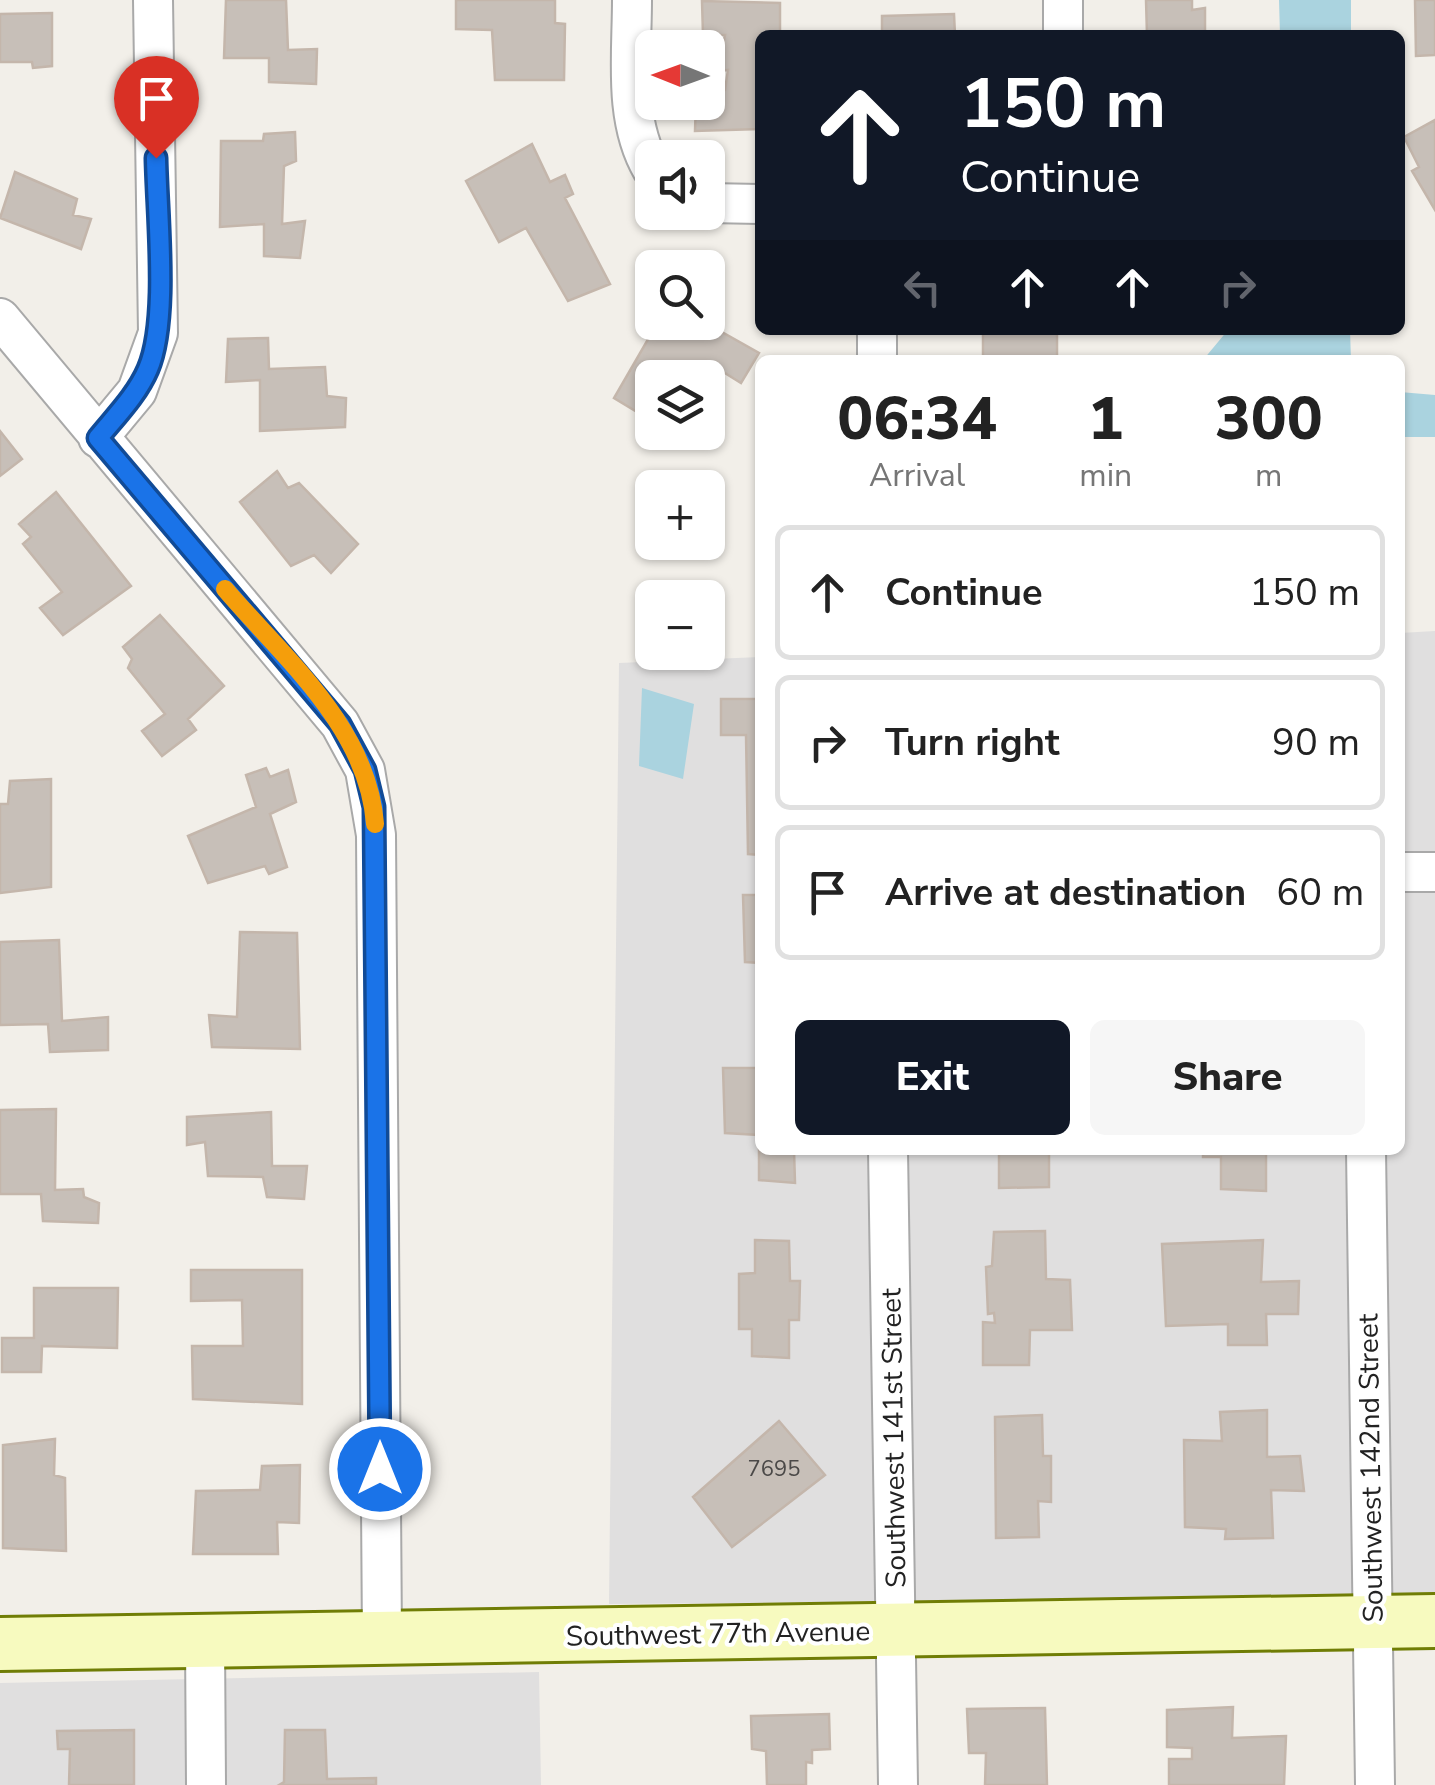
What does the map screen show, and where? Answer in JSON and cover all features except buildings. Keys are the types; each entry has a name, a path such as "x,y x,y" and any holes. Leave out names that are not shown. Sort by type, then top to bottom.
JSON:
{"street":[{"path":"98,438 137,391 158,334 153,0"},
{"path":"632,0 634,114 640,140"},
{"path":"1063,0 1064,30"},
{"path":"725,203 755,204"},
{"path":"0,318 340,724 369,785 376,835 382,1638"},
{"path":"1405,872 1435,872"},
{"name":"Southwest 141st Street","path":"888,1155 898,1785"},
{"name":"Southwest 142nd Street","path":"1366,1155 1375,1785"},
{"name":"Southwest 77th Avenue","path":"0,1644 1435,1622"},
{"path":"204,1641 206,1785"}],"shaded area":[{"path":"1435,631 1435,1597 609,1604 619,663 635,662 635,670 725,670 725,658 755,657 755,1155 1405,1155 1405,633"},
{"path":"539,1672 541,1785 0,1785 0,1683"}],"water":[{"path":"1279,0 1351,0 1351,30 1280,30"},
{"path":"1224,335 1350,335 1351,355 1207,355"},
{"path":"1405,392 1435,395 1435,437 1405,437"},
{"path":"642,688 694,704 683,779 639,766"}],"slow traffic":[{"path":"225,589 351,740 365,770 375,824"}],"route":[{"path":"156,158 158,334 148,370 137,391 98,438 340,724 365,770 374,807 380,1469"}]}
